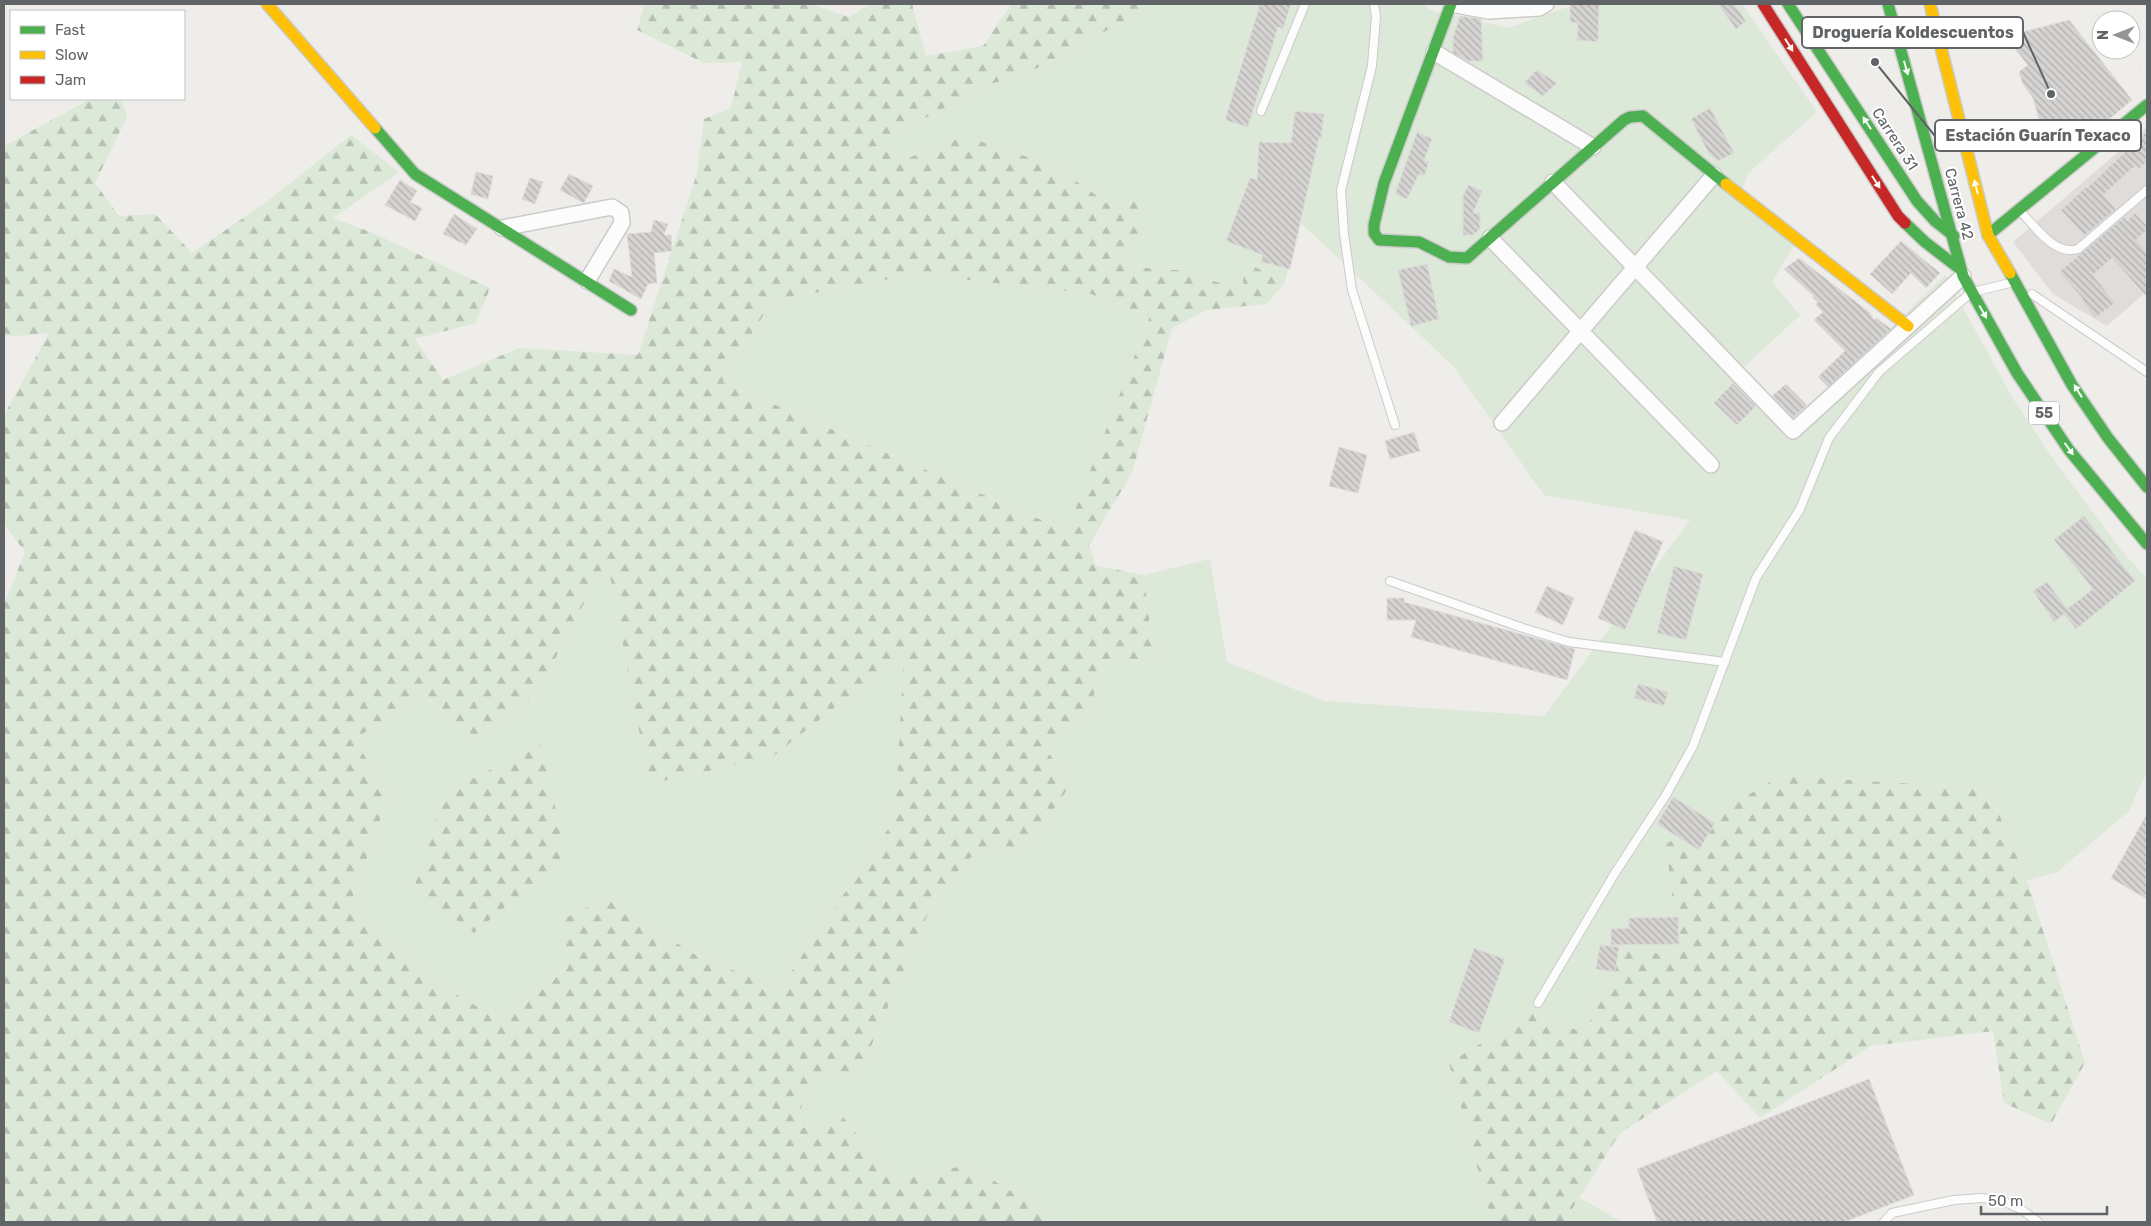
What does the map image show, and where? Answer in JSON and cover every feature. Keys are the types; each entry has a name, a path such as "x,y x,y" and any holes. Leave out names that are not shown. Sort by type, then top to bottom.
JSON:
{"main road":[{"path":"267,4 415,174 632,310"},
{"path":"1451,4 1384,183 1374,225 1374,233 1379,240 1422,242 1457,261 1467,258 1624,120 1630,117 1643,116 1714,175 1908,326"},
{"name":"55","path":"1763,4 1898,216 1961,272 2017,373 2069,450 2147,544"},
{"name":"Carrera 31","path":"1788,4 1918,201 1935,221 1953,236 1967,244"},
{"name":"Carrera 42","path":"1888,4 1953,236 1961,272"},
{"name":"Carrera 42","path":"1930,4 1988,235 2005,260"},
{"path":"1988,235 2147,104"},
{"path":"1982,251 2005,260"},
{"name":"55","path":"2005,260 2051,350 2093,415 2147,488"}],"street":[{"path":"1451,4 1489,11 1539,8 1546,4"},
{"path":"1434,52 1593,147"},
{"path":"1502,423 1714,175"},
{"path":"1553,182 1793,431 1908,326 1961,272"},
{"path":"502,228 612,207 621,213 622,223 587,281"},
{"path":"1490,238 1711,465"}],"lane":[{"path":"1261,111 1305,4"},
{"path":"1374,4 1376,17 1372,66 1341,190 1344,234 1352,290 1395,425"},
{"path":"2019,210 2054,246 2064,250 2074,250 2078,249 2147,190"},
{"path":"1538,1003 1615,874 1666,795 1693,746 1756,578 1800,509 1829,438 1879,372 1972,292 2015,281 2147,372"},
{"path":"1390,581 1523,628 1569,642 1725,662"},
{"path":"1884,1222 1892,1213 1954,1200 1982,1198 2003,1201 2022,1210 2038,1222"}],"shaded area":[{"path":"2147,127 2147,291 2107,326 2053,294 2013,242"}],"green space":[{"path":"648,4 809,4 849,17 870,4 912,4 926,56 983,46 1011,4 1156,4 1024,75 990,84 891,136 898,162 964,136 1055,166 1110,205 1135,191 1143,227 1128,248 1132,267 1177,270 1243,290 1244,260 1284,284 1266,304 1207,310 1172,328 1132,473 1089,545 1096,566 1144,575 1154,661 1102,661 1089,715 1043,745 1071,784 1028,847 978,850 937,893 859,1074 811,1078 794,1130 843,1117 895,1180 968,1165 1062,1222 4,1222 4,605 25,552 4,523 4,415 49,333 4,337 4,146 88,100 122,100 127,117 95,183 119,216 155,214 192,253 265,203 351,135 399,172 333,218 373,233 490,288 476,323 415,339 443,380 519,348 638,355 697,173 704,119 731,108 742,62 704,63 637,30 644,6","holes":["916,274 1091,294 1150,316 1067,531 723,382 772,301","607,559 649,784 772,757 904,653 895,819 780,988 699,957 606,899 559,921 568,968 502,1021 449,990 349,908 388,797 355,739 422,693 476,738 534,699"]},
{"path":"1156,4 1424,4 1430,10 1508,28 1576,4 1742,4 1817,112 1748,173 1741,194 1797,240 1772,282 1800,315 1742,369 1791,424 1945,275 2012,397 2055,462 2122,551 2147,579 2147,771 2129,811 2056,873 2027,880 1988,788 1780,776 1680,959 1625,946 1584,1033 1532,1012 1449,1063 1492,1222 1062,1222 968,1165 895,1180 843,1117 794,1130 811,1078 859,1073 937,893 978,850 1028,847 1071,784 1042,745 1089,715 1102,661 1154,660 1144,575 1210,559 1227,662 1324,701 1544,716 1690,520 1544,495 1453,366 1301,223 1284,284 1244,260 1244,290 1177,270 1132,267 1128,248 1143,227 1055,166 964,137 898,162 890,136 990,84 1024,75"},
{"path":"916,274 1091,294 1150,316 1068,531 723,382 772,301"},
{"path":"607,558 772,757 905,652 895,819 780,988 699,957 605,899 568,967 502,1021 449,990 349,908 388,797 355,739 422,693 476,738 534,699"},
{"path":"540,745 567,855 474,933 414,888 444,793"},
{"path":"1780,776 1988,788 2027,880 2085,1063 2051,1124 2004,1103 1993,1031 1871,1046 1760,1118 1717,1071 1620,1133 1564,1222 1492,1222 1449,1063 1532,1012 1584,1033 1625,946 1680,959 1666,844"},
{"path":"1580,1198 1622,1222 1564,1222"}],"building":[{"path":"1260,4 1291,4 1283,29 1278,27 1248,127 1225,120"},
{"path":"1570,4 1599,4 1598,42 1577,40 1578,23 1570,22"},
{"path":"1718,4 1734,4 1746,21 1736,29"},
{"path":"1460,16 1481,19 1483,61 1468,61 1453,53 1453,37"},
{"path":"2069,20 2091,48 2091,60 2100,60 2132,100 2083,141 2080,137 2063,151 2055,140 2051,124 2041,126 2033,98 2023,84 2019,72 2028,65 2015,49 2011,35"},
{"path":"1537,70 1557,83 1543,96 1524,83"},
{"path":"1710,108 1734,153 1718,161 1709,154 1691,119"},
{"path":"1295,111 1324,114 1321,138 1319,138 1290,269 1261,262 1263,255 1226,241 1250,178 1257,180 1259,142 1291,143"},
{"path":"2147,131 2147,161 2139,169 2136,165 2103,195 2116,209 2084,236 2061,210"},
{"path":"1417,132 1432,139 1424,160 1429,162 1424,176 1419,174 1407,199 1395,194"},
{"path":"476,172 493,176 488,199 471,194"},
{"path":"569,174 593,186 584,203 560,190"},
{"path":"530,178 543,182 535,204 522,199"},
{"path":"400,180 417,191 410,202 422,208 415,221 385,205"},
{"path":"1468,185 1482,191 1473,213 1480,213 1480,229 1473,235 1463,235 1463,196"},
{"path":"2135,213 2147,226 2147,230 2136,240 2147,252 2147,297 2112,258 2093,275 2115,303 2095,318 2081,300 2083,299 2059,272 2124,217 2127,221"},
{"path":"454,214 477,229 466,245 443,234"},
{"path":"654,220 668,224 664,235 671,235 672,251 654,253 657,283 648,284 641,299 609,281 614,269 632,277 627,234 651,232"},
{"path":"1901,241 1940,273 1926,288 1911,273 1892,294 1870,274"},
{"path":"1799,258 1869,312 1874,320 1876,318 1891,329 1828,387 1818,377 1845,351 1814,320 1823,312 1816,305 1818,302 1812,297 1814,296 1784,269"},
{"path":"1427,264 1439,319 1411,326 1398,270"},
{"path":"1733,383 1756,406 1737,425 1714,403"},
{"path":"1786,384 1807,405 1793,418 1772,396"},
{"path":"1414,432 1420,451 1390,459 1385,441"},
{"path":"1339,447 1367,455 1358,493 1329,486"},
{"path":"2084,516 2135,581 2076,629 2064,614 2054,622 2033,591 2047,582 2067,609 2093,589 2054,540"},
{"path":"1635,530 1663,542 1625,630 1598,618"},
{"path":"1674,566 1703,574 1686,640 1657,633"},
{"path":"1547,586 1574,598 1563,625 1535,612"},
{"path":"1387,598 1404,598 1404,602 1575,649 1567,680 1411,637 1416,620 1387,620"},
{"path":"1638,684 1668,692 1664,706 1634,698"},
{"path":"1673,797 1715,823 1699,850 1657,824"},
{"path":"2147,814 2147,899 2111,878"},
{"path":"1678,917 1679,944 1611,945 1611,929 1629,928 1629,918"},
{"path":"1600,945 1619,947 1615,972 1596,969"},
{"path":"1474,948 1505,959 1479,1033 1449,1022"},
{"path":"1869,1079 1914,1195 1844,1222 1657,1222 1637,1169"}],"railway":[{"path":"2088,4 2093,10"},
{"path":"2135,60 2147,75"}],"traffic: fast":[{"path":"1451,4 1384,183 1374,225 1374,233 1379,240 1419,242 1449,257 1467,258 1624,120 1630,117 1643,116 1726,184"},
{"path":"1788,4 1917,201 1935,221 1954,236"},
{"path":"1888,4 1963,276 2017,373 2069,450 2147,544"},
{"path":"1988,235 2147,105"},
{"path":"375,128 415,174 631,310"},
{"path":"1905,223 1925,242 1960,269"},
{"path":"2010,273 2072,385 2108,438 2147,487"}],"traffic: slow":[{"path":"267,4 375,128"},
{"path":"1930,4 1988,235 2010,273"},
{"path":"1726,184 1908,326"}],"traffic: jam":[{"path":"1763,4 1898,216 1905,223"}],"place":[{"name":"Estación Guarín Texaco","path":"1875,62"},
{"name":"Droguería Koldescuentos","path":"2051,94"}]}
